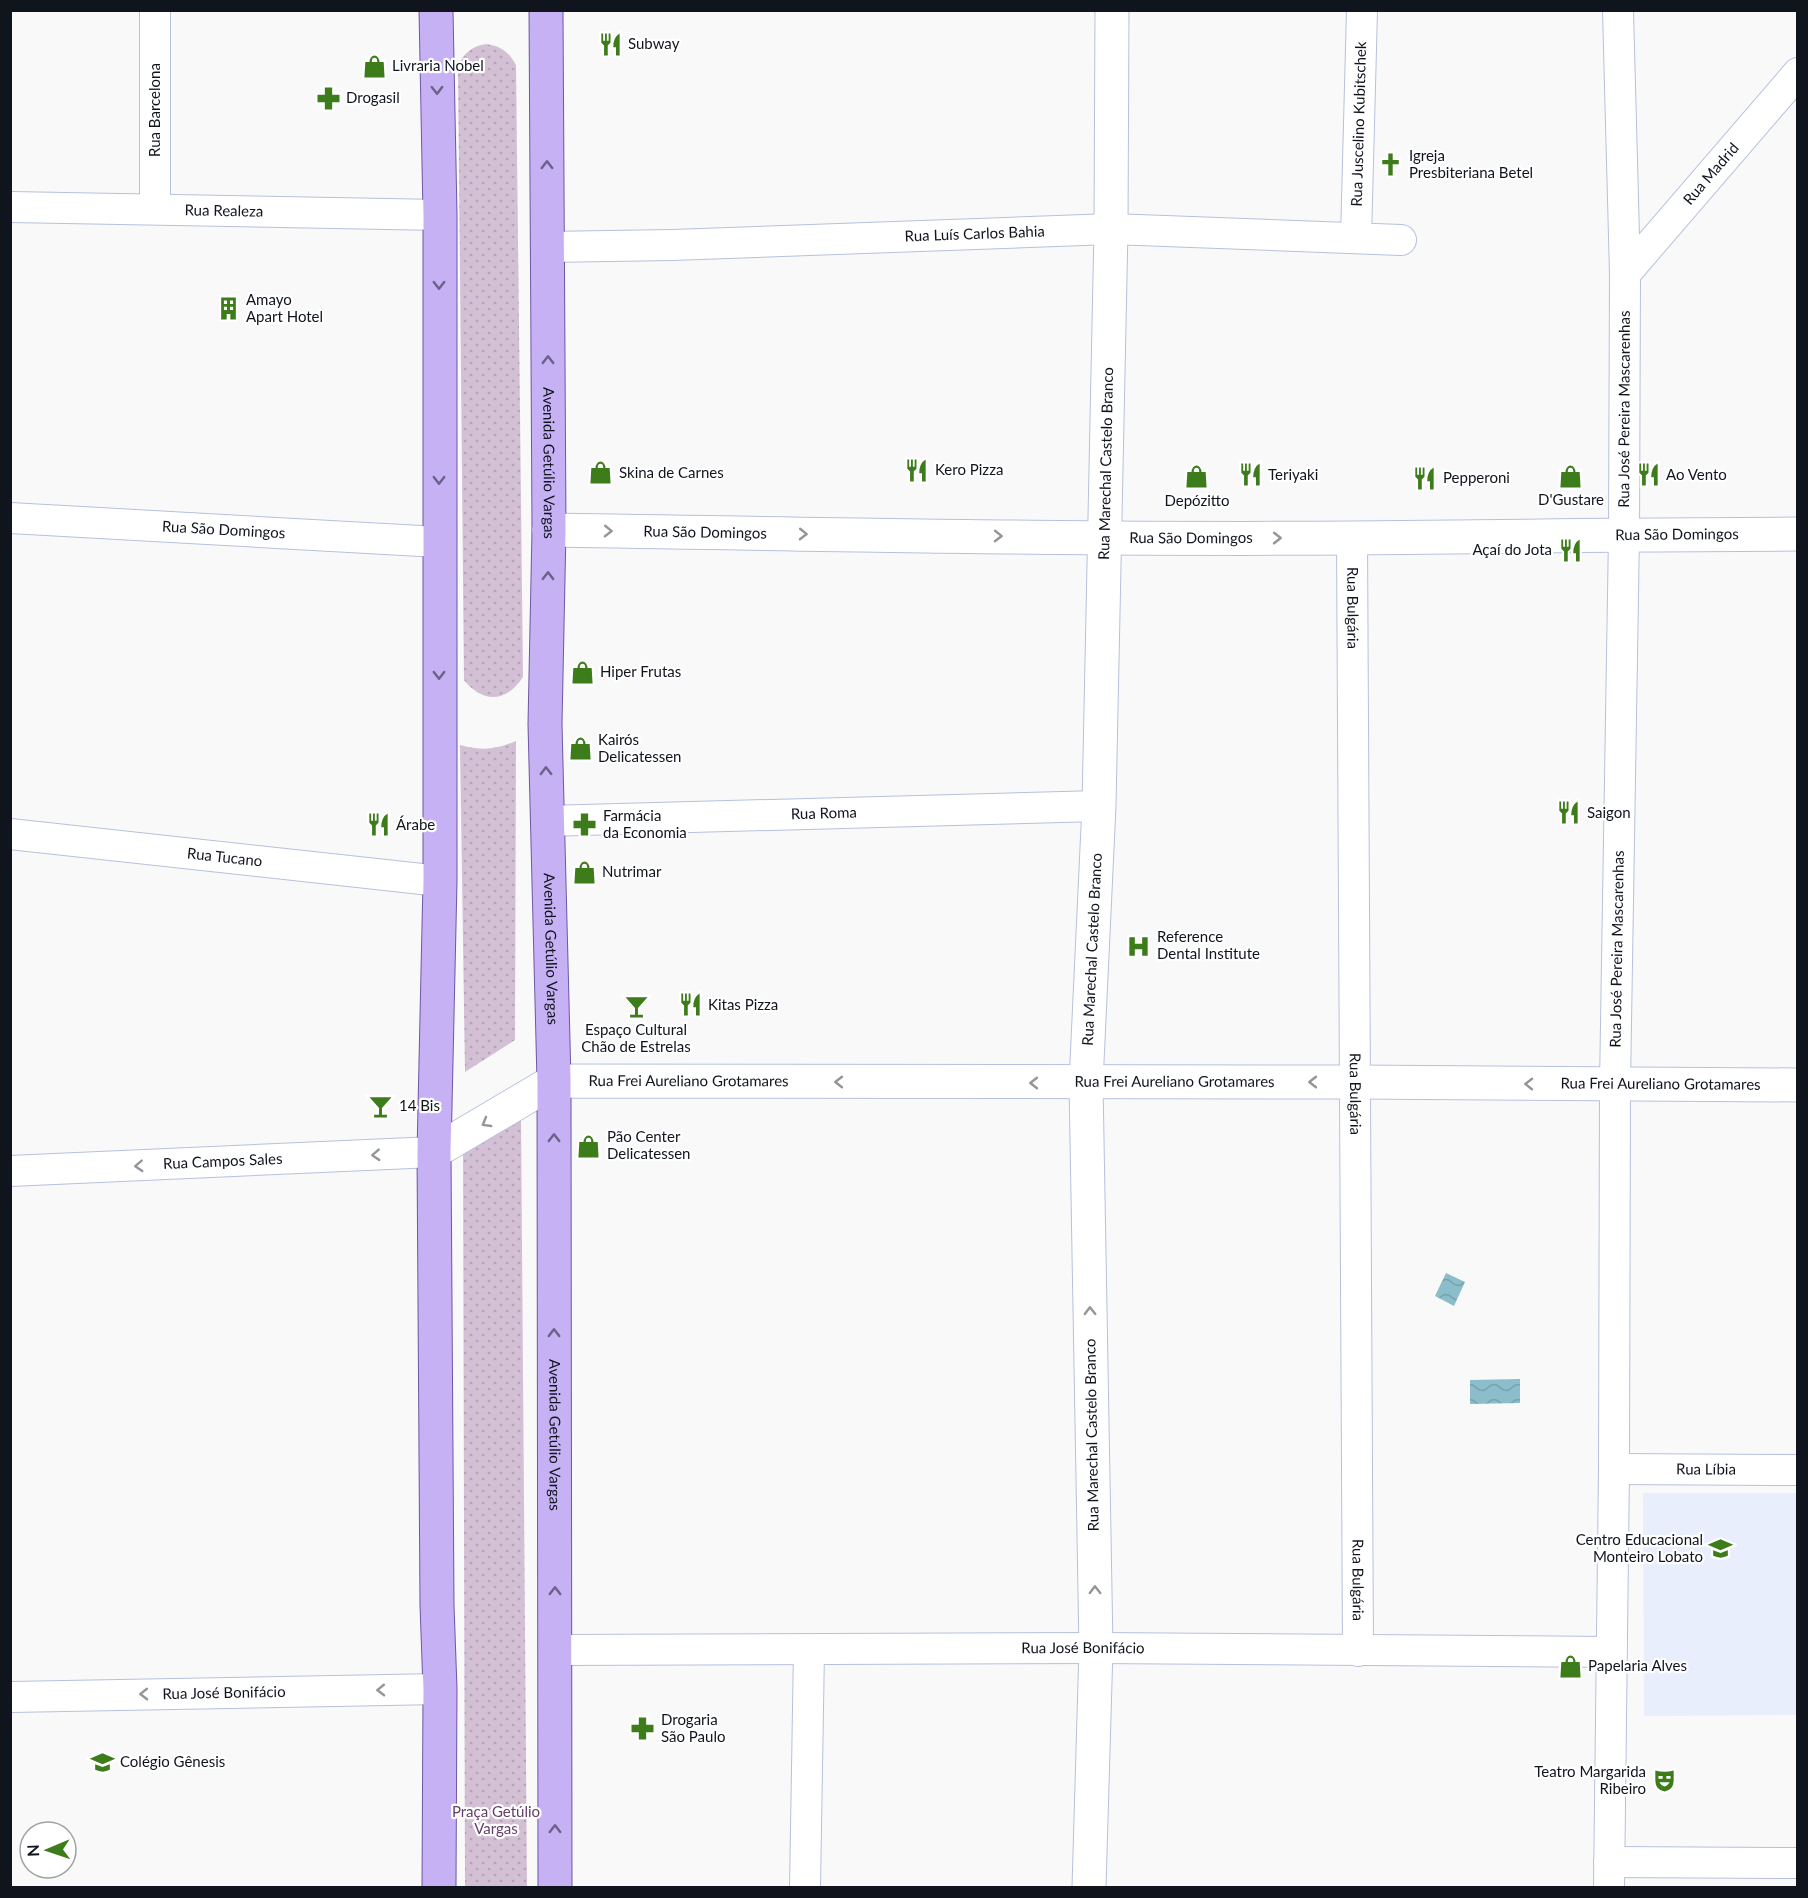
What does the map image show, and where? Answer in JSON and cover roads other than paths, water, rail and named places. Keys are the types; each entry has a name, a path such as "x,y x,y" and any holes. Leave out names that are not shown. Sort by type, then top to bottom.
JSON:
{"main road":[{"path":"436,10 440,215 440,881 434,1152 437,1605 440,1689 439,1887"},
{"name":"Avenida Getúlio Vargas","path":"546,10 549,530 545,724 554,1082 555,1887"}],"street":[{"name":"Rua Barcelona","path":"155,10 155,209"},
{"name":"Rua Marechal Castelo Branco","path":"1089,1887 1096,1648 1086,1083 1099,806 1111,229 1112,10"},
{"name":"Rua Juscelino Kubitschek","path":"1356,238 1362,10"},
{"name":"Rua José Pereira Mascarenhas","path":"1609,1875 1614,1469 1615,1085 1624,534 1625,274 1618,10"},
{"name":"Rua Madrid","path":"1625,274 1797,73"},
{"name":"Rua Realeza","path":"10,207 440,215"},
{"name":"Rua Luís Carlos Bahia","path":"547,247 684,245 1111,229 1401,240"},
{"name":"Rua São Domingos","path":"10,518 439,542"},
{"name":"Rua São Domingos","path":"549,530 1105,538 1797,534"},
{"name":"Rua Bulgária","path":"1352,538 1358,1651"},
{"name":"Rua Roma","path":"546,822 1099,806"},
{"name":"Rua Tucano","path":"10,834 440,881"},
{"name":"Rua Frei Aureliano Grotamares","path":"554,1082 1356,1082 1797,1085"},
{"path":"434,1152 554,1082"},
{"name":"Rua Campos Sales","path":"10,1171 434,1152"},
{"name":"Rua Líbia","path":"1614,1469 1797,1470"},
{"name":"Rua José Bonifácio","path":"555,1650 1096,1648 1611,1652"},
{"path":"806,1887 809,1650"},
{"name":"Rua José Bonifácio","path":"10,1697 440,1689"},
{"path":"1609,1875 1797,1863"}],"water":[{"path":"1446,1273 1465,1282 1454,1306 1435,1296"},
{"path":"1520,1379 1520,1403 1470,1404 1470,1380"}],"place":[{"name":"Subway","path":"610,44"},
{"name":"Livraria Nobel","path":"374,66"},
{"name":"Drogasil","path":"328,98"},
{"name":"Igreja Presbiteriana Betel","path":"1391,165"},
{"name":"Amayo Apart Hotel","path":"228,309"},
{"name":"Kero Pizza","path":"917,470"},
{"name":"Skina de Carnes","path":"601,473"},
{"name":"Teriyaki","path":"1250,475"},
{"name":"Ao Vento","path":"1648,475"},
{"name":"D'Gustare","path":"1571,476"},
{"name":"Depózitto","path":"1197,477"},
{"name":"Pepperoni","path":"1425,478"},
{"name":"Açaí do Jota","path":"1570,550"},
{"name":"Hiper Frutas","path":"582,672"},
{"name":"Kairós Delicatessen","path":"580,749"},
{"name":"Saigon","path":"1569,813"},
{"name":"Árabe","path":"378,825"},
{"name":"Farmácia da Economia","path":"585,825"},
{"name":"Nutrimar","path":"584,872"},
{"name":"Reference Dental Institute","path":"1139,946"},
{"name":"Kitas Pizza","path":"690,1005"},
{"name":"Espaço Cultural Chão de Estrelas","path":"636,1006"},
{"name":"14 Bis","path":"381,1106"},
{"name":"Pão Center Delicatessen","path":"589,1146"},
{"name":"Centro Educacional Monteiro Lobato","path":"1721,1549"},
{"name":"Papelaria Alves","path":"1570,1666"},
{"name":"Drogaria São Paulo","path":"643,1729"},
{"name":"Colégio Gênesis","path":"102,1762"},
{"name":"Teatro Margarida Ribeiro","path":"1664,1781"}],"park label":[{"name":"Praça Getúlio Vargas","path":"496,1820"}]}
